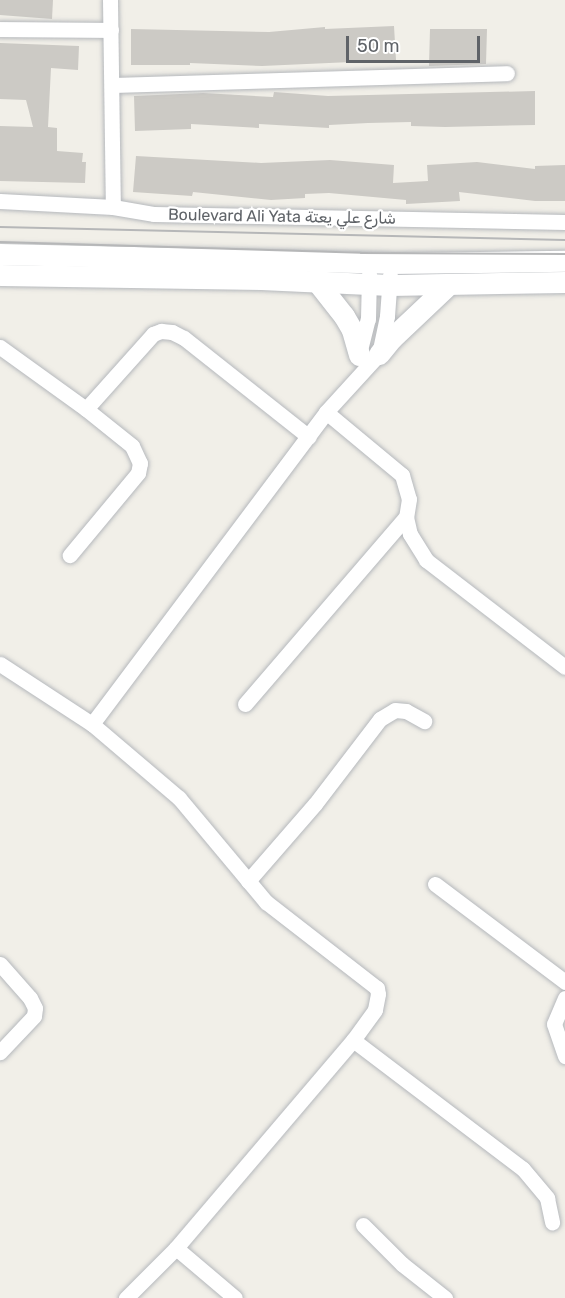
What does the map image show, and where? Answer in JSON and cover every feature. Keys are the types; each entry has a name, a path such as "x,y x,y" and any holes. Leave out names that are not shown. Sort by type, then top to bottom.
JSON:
{"main road":[{"path":"0,254 380,263 565,261"},
{"path":"0,276 261,279 318,283 448,285 565,282"},
{"path":"318,283 344,316 369,355 392,338 448,285"}],"street":[{"path":"110,0 113,207"},
{"path":"0,29 111,30"},
{"path":"112,85 507,74"},
{"name":"Boulevard Ali Yata شارع علي يعتة","path":"0,201 113,207 154,214 565,222"},
{"path":"369,355 368,319 379,284 380,263"},
{"path":"92,724 326,412 356,377 387,316 379,284 380,263"},
{"path":"86,409 153,334 172,332 184,338 309,437"},
{"path":"0,347 86,409 132,446 140,463 138,473 70,555"},
{"path":"326,412 402,475 409,499 406,517 414,544 426,560 565,667"},
{"path":"245,704 406,517"},
{"path":"0,664 92,724 178,798 266,902 377,988 375,1010 353,1040 176,1248 126,1298"},
{"path":"248,881 315,804 380,719 395,711 406,711 424,721"},
{"path":"435,884 565,982"},
{"path":"0,964 30,998 35,1008 34,1016 0,1052"},
{"path":"565,999 554,1023 565,1056"},
{"path":"353,1040 523,1168 547,1198 552,1222"},
{"path":"363,1225 402,1264 445,1298"},
{"path":"176,1248 236,1298"}],"building":[{"path":"0,0 53,0 52,19 0,15"},
{"path":"394,26 396,60 262,66 190,63 190,65 131,65 131,29 269,32 325,27 325,29"},
{"path":"430,29 487,29 486,64 429,66"},
{"path":"0,43 79,46 78,70 51,68 48,127 57,128 57,151 83,153 82,162 86,162 85,183 0,181 0,126 33,127 26,100 0,99"},
{"path":"535,91 535,125 445,127 411,126 411,122 329,125 329,128 259,124 259,128 191,124 191,129 135,131 134,96 203,93 273,97 274,92 328,96"},
{"path":"136,156 261,163 330,160 394,165 393,183 428,181 427,165 477,162 535,169 535,166 565,165 565,201 535,201 459,192 460,201 406,204 406,200 329,193 305,194 305,198 271,200 193,192 192,196 133,192"}],"tram line":[{"path":"0,227 565,240"},
{"path":"0,242 361,253 565,254"}]}
